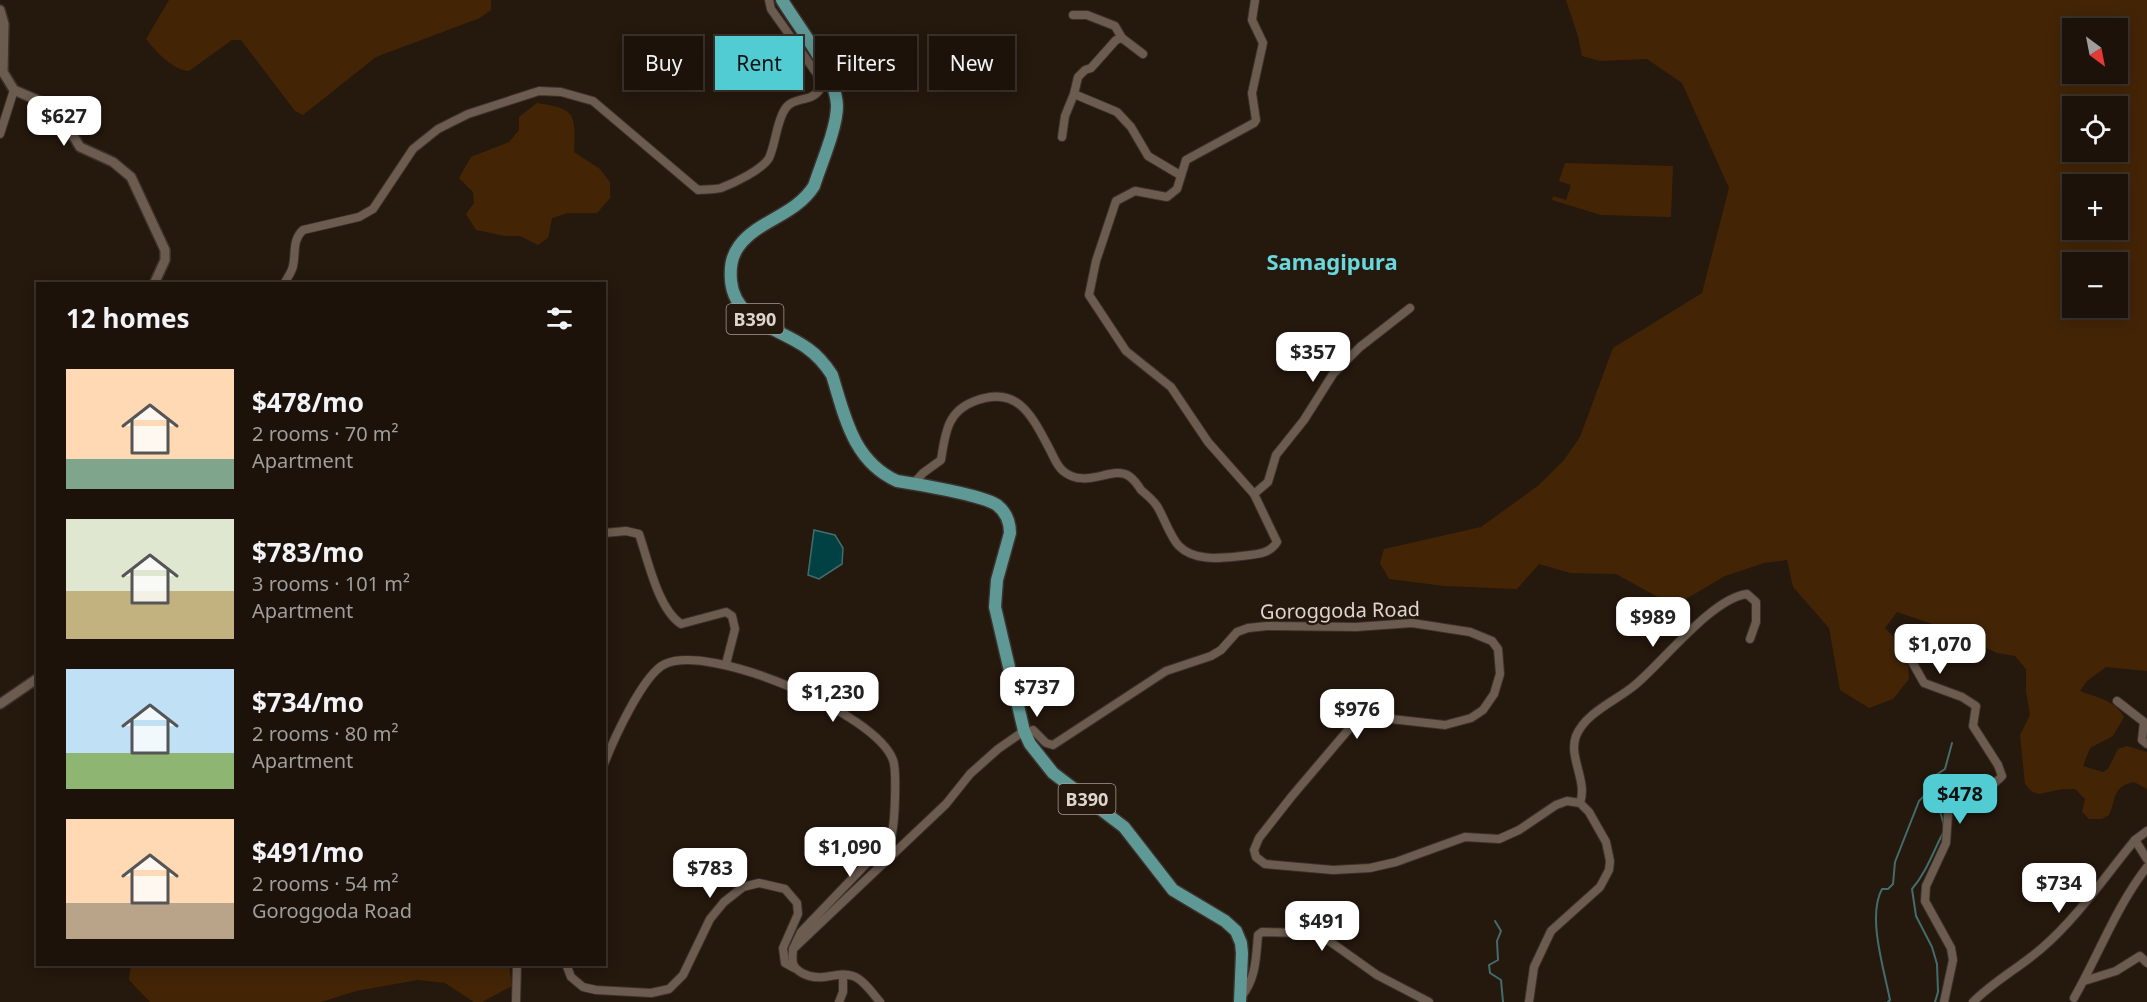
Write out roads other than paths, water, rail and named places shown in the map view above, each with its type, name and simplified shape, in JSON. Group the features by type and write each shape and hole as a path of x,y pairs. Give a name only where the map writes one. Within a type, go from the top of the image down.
{"main road":[{"name":"B390","path":"782,0 830,76 837,107 835,120 814,186 799,205 750,235 740,245 730,269 731,288 736,298 755,319 806,347 827,367 832,375 857,446 871,465 897,481 987,500 1003,511 1008,519 1010,533 997,580 995,607 1025,733 1030,744 1053,773 1124,827 1173,890 1226,921 1236,930 1242,953 1241,1000"}],"street":[{"path":"285,282 293,269 297,235 303,230 359,217 373,209 413,150 438,129 468,114 539,91 561,92 592,101 698,190 720,188 758,170 768,159 785,108 795,101 807,100 820,90 817,74 771,9 769,0"},
{"path":"914,483 941,460 946,426 951,417 965,404 988,396 1005,396 1019,403 1038,427 1056,462 1064,471 1080,478 1091,479 1117,473 1128,475 1156,505 1179,546 1197,556 1222,558 1273,549 1277,542 1276,537 1267,524 1254,494 1208,442 1171,387 1126,351 1089,295 1096,261 1116,201 1135,191 1167,197 1177,189 1186,160 1256,120 1252,93 1263,43 1252,20 1255,0"},
{"path":"0,10 4,24 3,72 14,90 51,106 59,113 80,147 113,162 131,177 165,250 165,260 155,282"},
{"path":"1073,15 1087,15 1115,26 1122,38 1143,54"},
{"path":"1062,137 1065,116 1078,77 1091,68 1116,40 1122,38"},
{"path":"0,134 14,90"},
{"path":"1074,94 1117,112 1131,127 1148,156 1180,175"},
{"path":"1254,494 1268,482 1276,455 1304,420 1334,374 1360,347 1410,309"},
{"path":"606,533 626,531 639,534 659,592 673,618 681,624 726,612 732,616 735,629 726,664"},
{"path":"1529,1002 1534,967 1551,931 1600,887 1609,870 1610,861 1606,842 1580,803 1583,794 1575,751 1576,737 1587,719 1636,684 1672,646 1725,603 1739,595 1747,594 1756,602 1756,622 1750,639"},
{"name":"Goroggoda Road","path":"1025,733 1033,730 1046,743 1053,745 1166,671 1210,657 1221,650 1238,632 1248,628 1267,626 1356,627 1412,623 1470,632 1492,641 1498,649 1500,674 1494,694 1483,710 1471,718 1445,725 1374,717 1354,723 1259,838 1254,850 1256,857 1265,864 1334,870 1370,868 1396,862 1465,837 1499,839 1519,830 1556,805 1567,801 1580,803"},
{"path":"1911,660 1924,683 1962,697 1976,706 1973,726 1998,765 2002,776 1995,784 1980,788 1963,788 1949,800 1946,843 1926,886 1925,901 1951,948 1953,960 1944,1002"},
{"path":"606,759 646,681 666,663 682,661 726,664 796,688 857,722 876,736 887,748 894,761 895,797 891,838 801,932 793,949 792,963 795,969"},
{"path":"0,704 36,679"},
{"path":"2117,701 2144,722 2142,740 2147,744"},
{"path":"793,949 946,804 970,774 998,749 1025,733"},
{"path":"1973,1002 1989,986 2041,950 2067,925 2135,840 2147,831"},
{"path":"2135,840 2147,859"},
{"path":"2074,998 2106,934 2135,883 2147,867"},
{"path":"567,966 571,977 583,987 596,990 651,993 669,989 683,975 710,919 724,902 743,887 759,883 785,889 797,903 798,914 783,948 785,963 813,979 843,975 856,977 880,1002"},
{"path":"1241,1000 1255,970 1258,935 1262,932 1310,933 1325,938 1377,975 1428,1002"},
{"path":"2084,981 2116,971 2140,956 2147,963"},
{"path":"516,1002 517,966"},
{"path":"839,1002 843,992 843,975"}],"water":[{"path":"814,530 835,535 843,548 842,564 819,579 808,575"}],"waterway":[{"path":"1944,828 1938,809 1924,796 1930,779 1945,769 1952,743"},
{"path":"1888,1002 1890,1000 1876,928 1878,900 1882,889 1888,889 1893,884 1895,862 1919,801 1924,796"},
{"path":"1935,1002 1938,992 1937,964 1932,947 1916,916 1912,889 1943,833"},
{"path":"1495,921 1501,931 1497,941 1498,960 1489,965 1490,973 1501,980 1503,1002"}],"district":[{"name":"Samagipura","path":"1332,261"}]}
